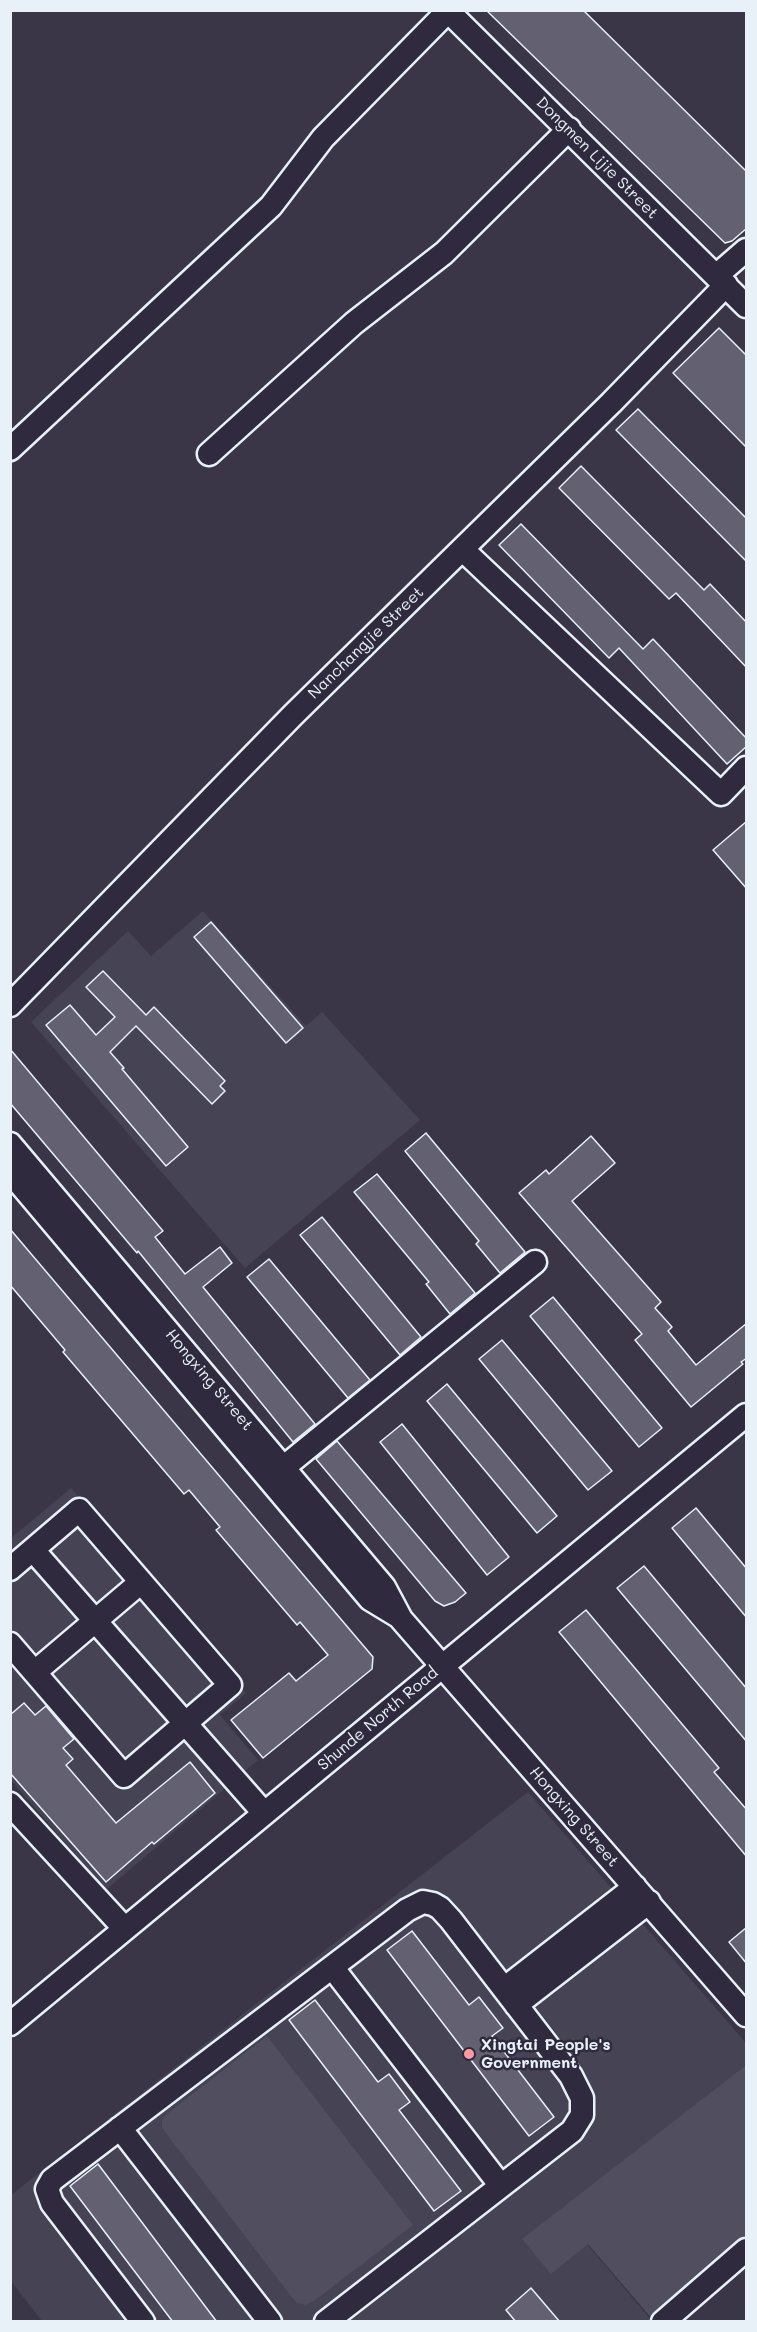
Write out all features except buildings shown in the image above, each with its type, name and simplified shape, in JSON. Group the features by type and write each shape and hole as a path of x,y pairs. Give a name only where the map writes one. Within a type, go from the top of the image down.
{"street":[{"name":"Dongmen Lijie Street","path":"447,11 747,306"},
{"path":"10,449 271,206 323,138 447,11"},
{"path":"209,454 354,323 433,262 569,129"},
{"name":"Nanchangjie Street","path":"10,1005 293,715 611,404 747,250"},
{"path":"462,549 721,794 747,768"},
{"name":"Hongxing Street","path":"10,1144 384,1587 401,1619 642,1895 742,2001"},
{"name":"Hongxing Street","path":"10,1172 370,1599 401,1619"},
{"path":"283,1468 535,1262"},
{"name":"Shunde North Road","path":"10,2024 747,1415"},
{"path":"10,1569 79,1510 230,1685 124,1776 10,1644"},
{"path":"33,1550 264,1814"},
{"path":"35,1672 141,1582"},
{"path":"10,1804 125,1929"},
{"path":"510,1997 642,1895"},
{"path":"143,2322 52,2203 47,2189 52,2180 407,1910 423,1902 433,1904 440,1908 571,2076 582,2098 582,2115 572,2131 326,2322"},
{"path":"332,1967 501,2186"},
{"path":"120,2128 270,2322"},
{"path":"663,2322 747,2250"}],"shaded area":[{"path":"203,911 306,1026 322,1012 420,1120 245,1268 31,1022 128,931 151,956"},
{"path":"71,1488 246,1693 220,1715 258,1760 106,1890 11,1780 10,1539"},
{"name":"Xingtai People's Government","path":"528,1792 746,2043 746,2065 523,2239 587,2244 652,2321 42,2321 11,2281 11,2195"},
{"path":"267,2036 413,2225 314,2301 305,2305 296,2302 291,2296 162,2128 162,2120 167,2114"},
{"path":"746,2065 746,2242 654,2321 588,2244 551,2274 522,2239"}],"place":[{"name":"Xingtai People's Government","path":"469,2054"}]}
